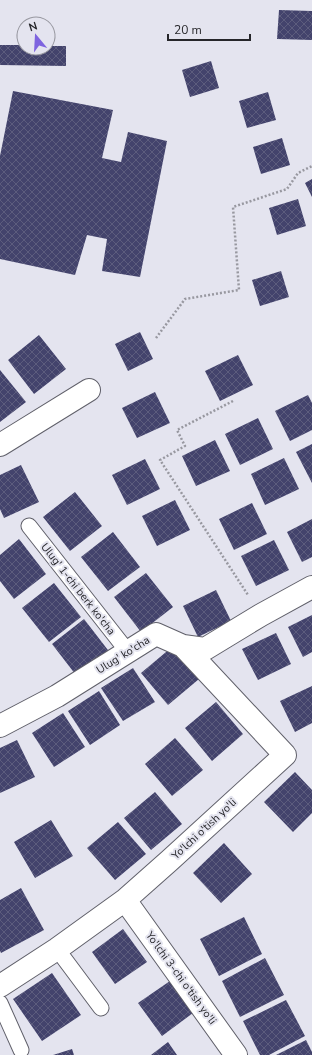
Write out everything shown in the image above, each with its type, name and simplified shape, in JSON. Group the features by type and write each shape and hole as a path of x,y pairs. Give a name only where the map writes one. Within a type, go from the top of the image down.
{"street":[{"path":"0,445 89,390"},
{"name":"Ulug' ko'cha","path":"0,726 57,696 156,634 183,646 205,649 261,615 312,587"},
{"name":"Yo'lchi o'tish yo'li","path":"0,986 57,949 125,900 285,756 183,646"},
{"name":"Yo'lchi 3-chi o'tish yo'li","path":"125,900 236,1055"}],"lane":[{"name":"Ulug' 1-chi berk ko'cha","path":"29,526 128,652"},
{"path":"57,949 101,1008"},
{"path":"0,1003 21,1050"}],"path":[{"path":"156,338 185,299 239,290 233,207 287,189 298,173 312,166"},
{"path":"232,401 177,430 185,446 160,460 261,615"}],"building":[{"path":"279,10 312,11 312,40 277,39"},
{"path":"0,45 16,45 16,56 56,56 56,46 66,46 66,66 0,65"},
{"path":"211,61 219,88 190,97 182,70"},
{"path":"13,91 113,110 102,158 121,162 128,132 167,141 140,277 102,271 107,239 87,235 75,275 0,259 0,156"},
{"path":"268,92 276,120 247,128 239,101"},
{"path":"282,138 290,165 261,174 253,147"},
{"path":"312,179 312,197 305,183"},
{"path":"298,199 306,226 277,235 269,208"},
{"path":"281,271 289,297 260,306 252,280"},
{"path":"140,332 153,359 128,371 115,344"},
{"path":"39,335 66,369 34,394 8,360"},
{"path":"238,355 253,385 220,401 205,371"},
{"path":"0,370 26,402 0,422"},
{"path":"155,392 170,423 137,438 122,408"},
{"path":"308,395 312,403 312,430 290,441 275,411"},
{"path":"258,418 273,449 240,465 225,434"},
{"path":"215,440 230,471 196,486 182,456"},
{"path":"312,444 312,483 296,452"},
{"path":"284,458 299,489 265,505 251,474"},
{"path":"145,459 160,489 127,505 112,475"},
{"path":"21,465 39,502 4,518 0,509 0,475"},
{"path":"75,492 102,526 70,551 43,517"},
{"path":"175,500 190,530 157,546 142,516"},
{"path":"252,503 267,534 234,550 219,519"},
{"path":"312,519 312,557 302,562 287,532"},
{"path":"113,532 140,567 108,591 81,557"},
{"path":"19,539 46,574 14,599 0,581 0,555"},
{"path":"274,540 289,570 256,586 241,556"},
{"path":"146,573 173,607 141,632 114,597"},
{"path":"54,583 81,617 49,642 22,608"},
{"path":"216,590 231,621 198,637 183,606"},
{"path":"312,615 312,652 303,657 288,627"},
{"path":"84,619 111,654 79,679 52,644"},
{"path":"276,633 291,664 258,680 242,649"},
{"path":"172,647 199,679 168,705 141,673"},
{"path":"133,668 155,702 123,721 101,688"},
{"path":"312,686 312,723 295,732 280,701"},
{"path":"99,691 120,725 90,745 68,711"},
{"path":"216,702 243,734 212,761 185,728"},
{"path":"63,713 85,747 54,767 32,733"},
{"path":"175,738 203,770 172,796 145,764"},
{"path":"17,740 35,777 0,793 0,748"},
{"path":"295,772 312,790 312,813 293,832 264,802"},
{"path":"155,792 182,824 151,850 124,818"},
{"path":"51,820 73,856 35,878 14,842"},
{"path":"118,822 146,854 115,880 87,848"},
{"path":"224,843 252,874 221,903 193,873"},
{"path":"21,888 44,930 1,953 0,900"},
{"path":"244,917 262,954 219,976 200,939"},
{"path":"123,929 147,962 115,984 92,952"},
{"path":"265,958 284,995 240,1017 222,981"},
{"path":"52,973 81,1015 42,1041 13,999"},
{"path":"170,981 193,1013 162,1036 138,1003"},
{"path":"286,1000 305,1036 269,1055 260,1055 243,1021"},
{"path":"306,1040 312,1055 276,1055"},
{"path":"168,1042 177,1055 151,1055"},
{"path":"72,1049 74,1055 53,1055"}]}
